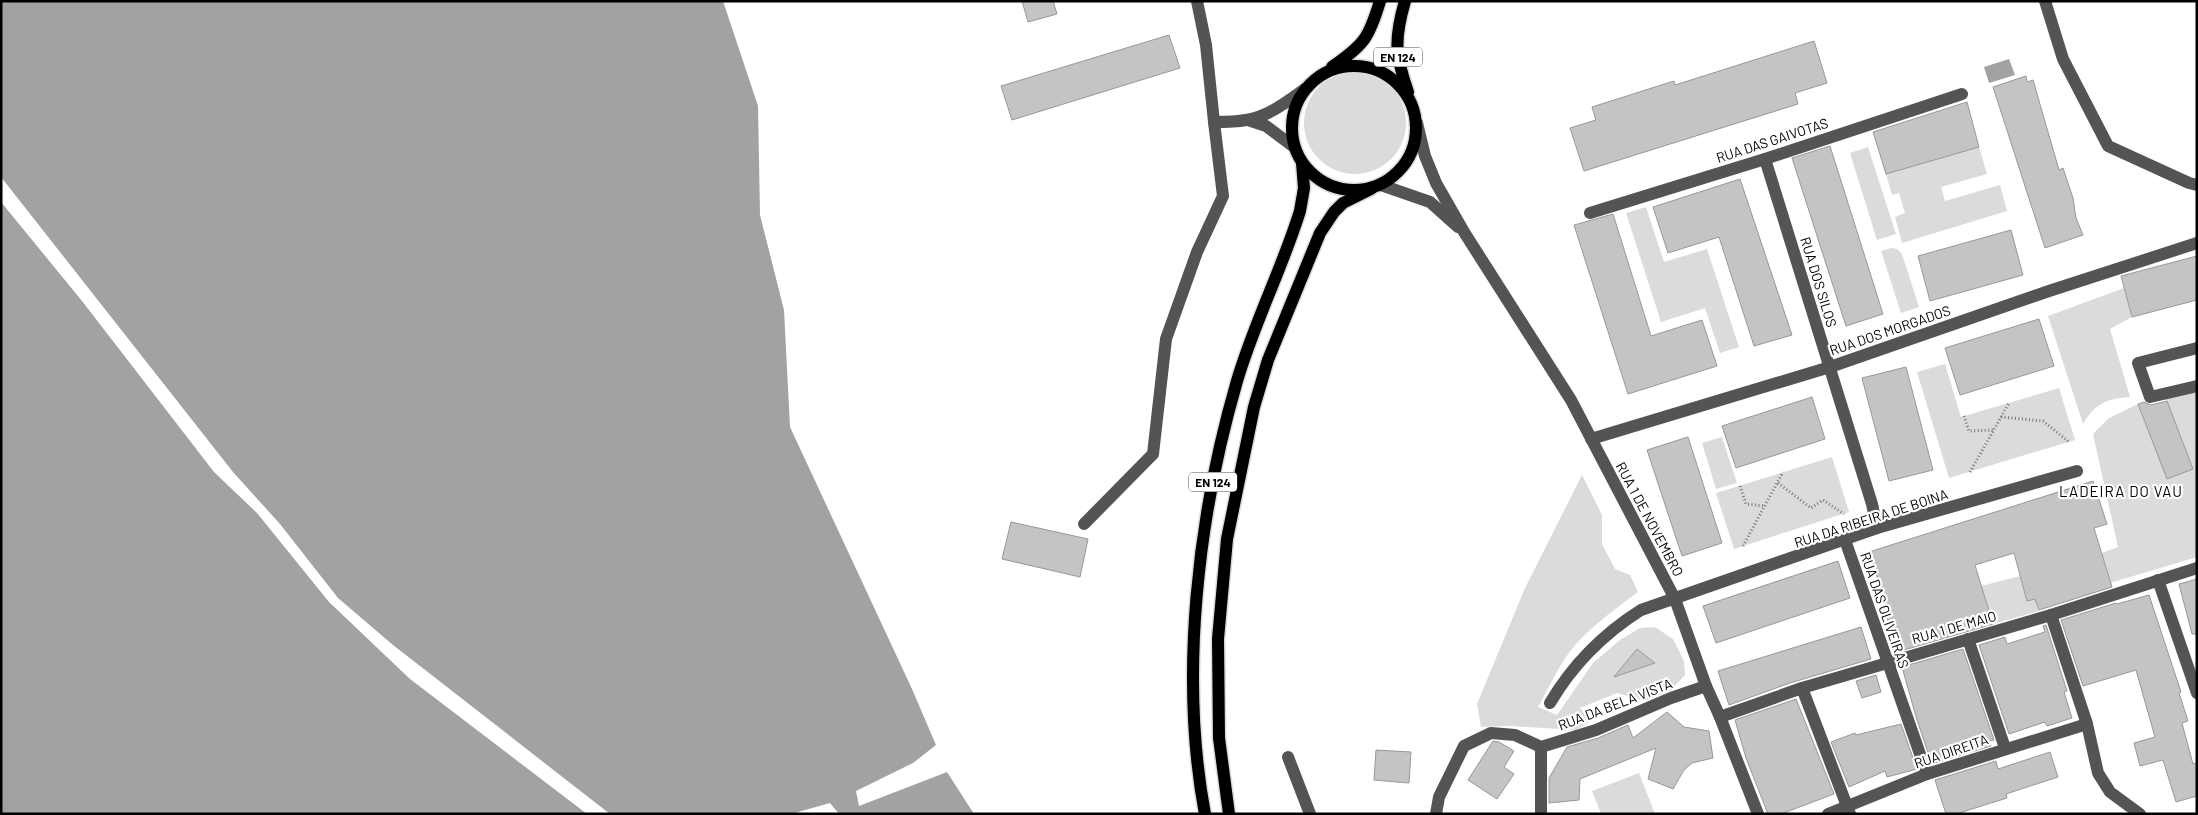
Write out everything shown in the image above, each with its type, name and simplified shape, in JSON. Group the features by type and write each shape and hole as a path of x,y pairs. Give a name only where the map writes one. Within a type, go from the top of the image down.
{"main road":[{"name":"EN 124","path":"1376,187 1351,191 1332,187 1315,177 1302,164 1294,147 1291,127 1295,107 1305,89 1322,74 1357,50 1367,37 1380,1"},
{"name":"EN 124","path":"1228,814 1219,738 1218,639 1227,539 1254,407 1268,360 1320,233 1334,212 1343,203 1396,175 1409,160 1416,142 1416,117 1398,64 1397,43 1405,1"},
{"name":"EN 124","path":"1322,74 1339,67 1359,66 1377,70 1394,79 1407,94 1416,117"},
{"name":"EN 124","path":"1205,814 1200,790 1193,698 1196,618 1204,534 1219,448 1237,380 1300,211 1304,188 1302,164"}],"street":[{"path":"1084,524 1154,454 1166,339 1197,252 1223,196 1206,44 1197,1"},
{"path":"2045,1 2063,59 2108,146 2197,185"},
{"path":"1214,122 1248,120 1282,106 1305,89"},
{"name":"RUA DAS GAIVOTAS","path":"1590,213 1766,159 1962,94"},
{"path":"1416,117 1425,156 1436,183 1464,232"},
{"path":"1248,120 1266,126 1294,147"},
{"name":"RUA DOS SILOS","path":"1766,159 1878,528"},
{"path":"1376,187 1430,202 1464,232"},
{"name":"RUA 1 DE NOVEMBRO","path":"1464,232 1571,400 1676,599 1706,686 1758,814"},
{"name":"RUA DOS MORGADOS","path":"1591,439 1830,367 2049,291 2197,243"},
{"path":"2197,348 2138,363 2150,397 2197,386"},
{"name":"RUA DA RIBEIRA DE BOINA","path":"1550,703 1563,681 1584,655 1615,626 1640,610 1878,528 2077,472"},
{"name":"RUA DAS OLIVEIRAS","path":"1845,540 1927,774"},
{"name":"RUA 1 DE MAIO","path":"1720,717 1802,688 2051,615 2197,568"},
{"path":"2158,580 2197,693"},
{"path":"2051,615 2087,724 2098,772 2110,792 2140,814"},
{"path":"1968,639 2006,748"},
{"name":"RUA DA BELA VISTA","path":"1540,747 1596,730 1671,698 1706,686"},
{"path":"1802,688 1849,810"},
{"name":"RUA DIREITA","path":"1828,814 1849,810 1927,774 2087,724"},
{"path":"1436,814 1439,797 1464,746 1491,733 1516,735 1540,747 1541,814"},
{"path":"1288,757 1310,814"}],"path":[{"path":"1970,472 2009,403"},
{"path":"1964,416 1969,431 1994,430"},
{"path":"2001,417 2043,421 2069,442"},
{"path":"1744,546 1783,472"},
{"path":"1778,483 1811,508 1823,500 1844,514"},
{"path":"1740,486 1746,504 1765,506"}],"shaded area":[{"path":"1,1 723,1 758,106 760,215 784,310 790,427 912,689 936,745 913,763 856,791 859,806 947,772 974,814 839,814 830,803 791,814 610,814 393,645 338,598 280,524 233,472 1,177"},
{"path":"2009,59 2015,75 1989,83 1984,67"},
{"path":"1355,72 1375,76 1391,87 1402,103 1406,123 1402,143 1391,159 1375,170 1355,174 1335,170 1319,159 1308,143 1304,123 1308,103 1319,87 1335,76"},
{"path":"1868,147 1896,234 1877,240 1850,153"},
{"path":"1979,147 1987,174 1941,187 1945,201 2000,185 2007,211 1902,243 1895,217 1905,213 1899,193 1892,195 1886,174"},
{"path":"1,202 82,301 214,472 257,513 329,602 410,679 587,814 1,814"},
{"path":"1646,207 1664,262 1707,249 1739,347 1720,353 1705,308 1661,322 1626,213"},
{"path":"1891,248 1897,249 1902,254 1919,307 1901,313 1881,251"},
{"path":"2124,288 2132,317 2110,329 2130,397 2102,403 2092,411 2083,424 2048,316"},
{"path":"1945,364 1961,417 2059,388 2075,440 1949,478 1917,372"},
{"path":"2197,382 2197,557 2110,583 2102,553 2118,547 2093,434 2109,418 2138,404 2167,479 2193,469 2164,394"},
{"path":"1722,437 1737,483 1716,489 1702,443"},
{"path":"1832,457 1849,512 1734,549 1716,493"},
{"path":"1582,475 1602,515 1602,544 1615,569 1630,575 1638,592 1598,623 1576,644 1560,666 1538,707 1557,715 1593,663 1620,640 1640,628 1655,627 1673,639 1684,661 1685,675 1670,691 1645,701 1617,693 1580,708 1591,721 1576,730 1511,726 1481,727 1477,704 1525,588"},
{"path":"2020,576 2027,601 2035,599 2039,611 1993,624 1981,586"},
{"path":"1639,773 1655,814 1601,814 1592,791"}],"building":[{"path":"1022,1 1053,1 1057,14 1028,22"},
{"path":"1169,35 1180,68 1012,120 1001,86"},
{"path":"1814,41 1827,83 1795,93 1798,104 1584,171 1570,128 1596,120 1592,107 1674,81 1675,85"},
{"path":"2026,76 2027,82 2033,80 2059,170 2063,168 2073,198 2076,218 2083,235 2045,248 1993,87"},
{"path":"1967,102 1979,147 1886,174 1873,132"},
{"path":"1830,146 1883,314 1846,326 1792,158"},
{"path":"1740,179 1792,335 1754,346 1719,237 1668,253 1653,207"},
{"path":"1613,214 1651,336 1702,320 1717,366 1628,394 1574,225"},
{"path":"2011,230 2023,275 1930,301 1918,256"},
{"path":"2197,256 2197,300 2132,317 2121,276"},
{"path":"2039,319 2054,366 1960,395 1945,348"},
{"path":"1906,367 1933,470 1889,481 1862,378"},
{"path":"1812,397 1825,439 1736,468 1722,426"},
{"path":"2167,401 2193,469 2167,479 2138,404 2144,402 2151,405"},
{"path":"1688,437 1722,543 1682,556 1647,450"},
{"path":"2093,481 2107,524 2094,528 2112,587 2039,610 2035,599 2027,601 2014,553 1975,565 1993,624 1897,652 1886,614 1889,614 1869,552"},
{"path":"1011,522 1088,539 1080,577 1002,559"},
{"path":"1838,561 1850,598 1716,643 1703,606"},
{"path":"2197,579 2197,634 2192,634 2179,584"},
{"path":"2149,595 2181,692 2179,693 2188,721 2182,723 2193,764 2197,763 2197,796 2176,802 2163,760 2140,766 2134,743 2155,737 2136,670 2083,686 2061,620"},
{"path":"2046,625 2067,691 2064,692 2072,718 2047,726 2045,722 2009,734 1979,645 2005,637 2007,644 2045,632 2043,626"},
{"path":"1861,627 1871,659 1790,683 1729,705 1718,671"},
{"path":"1637,649 1655,663 1614,677"},
{"path":"1963,649 1994,740 1989,741 1991,746 1932,764 1902,667"},
{"path":"1876,675 1881,692 1862,698 1856,681"},
{"path":"1796,699 1834,794 1781,814 1768,814 1746,758 1735,720"},
{"path":"1667,712 1684,727 1709,731 1713,758 1692,763 1684,770 1673,789 1648,779 1656,748 1580,779 1579,800 1549,803 1549,778 1567,747 1598,738 1628,725 1633,738"},
{"path":"1901,724 1917,769 1887,777 1885,771 1849,787 1831,742 1855,733 1856,735"},
{"path":"1493,741 1499,742 1514,751 1504,767 1514,774 1497,799 1468,780"},
{"path":"1376,750 1411,752 1409,783 1374,780"},
{"path":"2050,752 2058,777 2006,794 2007,798 1956,814 1946,814 1935,780 1996,761 1998,769"}],"district":[{"name":"LADEIRA DO VAU","path":"2121,491"}]}
